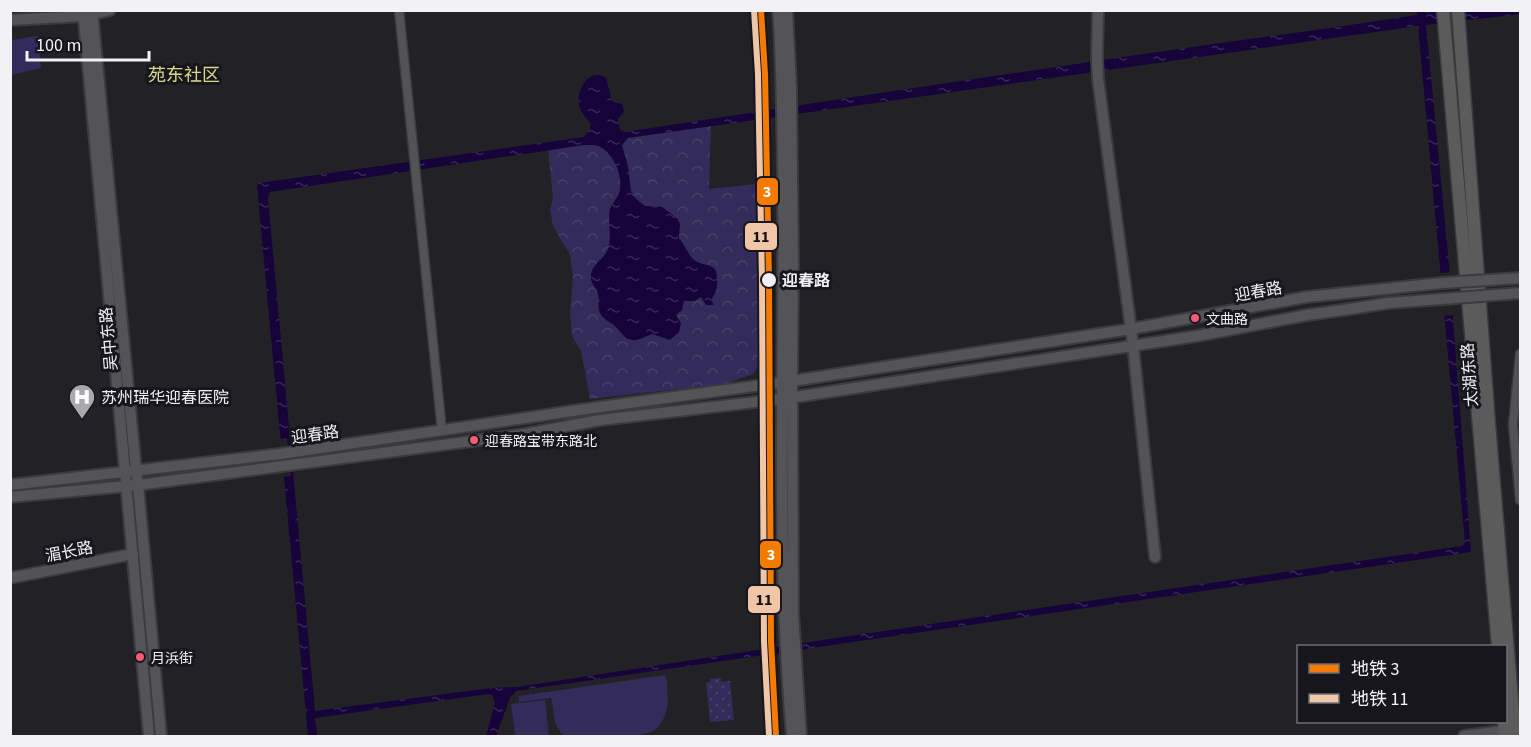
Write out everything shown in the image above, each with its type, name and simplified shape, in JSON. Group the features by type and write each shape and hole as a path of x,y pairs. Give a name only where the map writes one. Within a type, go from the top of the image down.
{"main road":[{"path":"778,10 786,87"},
{"path":"787,10 787,142 793,262 787,382 792,565 790,650 792,736"},
{"name":"太湖东路","path":"1443,10 1498,645"},
{"name":"吴中东路","path":"88,13 131,471 138,485 161,736"},
{"name":"太湖东路","path":"1459,16 1505,645"},
{"name":"迎春路","path":"10,497 138,485 442,431 787,382 1131,329 1306,297 1442,283 1521,278"},
{"name":"迎春路","path":"10,485 131,471 285,459 525,434 600,420 787,398 1197,336 1307,315 1388,303 1521,293"},
{"name":"吴中东路","path":"131,471 126,486 149,736"},
{"path":"790,650 801,736"},
{"name":"太湖东路","path":"1507,674 1511,730"}],"street":[{"path":"10,20 110,10"},
{"path":"399,10 442,431"},
{"path":"1098,10 1096,58 1133,345 1155,557"},
{"path":"1521,354 1514,425 1521,500"},
{"name":"湄长路","path":"10,578 133,554"},
{"path":"1464,736 1511,730"}],"green space":[{"path":"38,36 41,68 11,75 11,40"},
{"path":"711,125 709,189 764,183 764,344 761,363 753,374 725,384 590,399 581,351 572,336 570,313 573,277 570,255 553,226 550,209 553,198 548,149"},
{"path":"665,675 668,698 665,716 653,731 635,736 564,736 555,722 551,698 519,702 519,696"},
{"path":"721,678 721,682 730,681 734,720 710,722 706,682 710,682 710,679"},
{"path":"545,700 549,736 515,736 511,704"}],"water":[{"path":"1453,10 1520,11 1520,14 1426,25 1448,254 1471,552 516,691 510,698 496,736 486,736 495,703 492,695 488,694 315,718 317,736 308,736 257,186 259,183 584,137 591,125 580,108 580,92 585,81 595,75 606,78 612,101 622,104 624,112 618,119 620,130 624,132 1417,15 1417,11 1426,13","holes":["1418,26 1465,543 1462,546 517,687 491,688 315,711 268,198 270,192 584,145 598,146 611,156 620,181 619,193 610,209 609,246 594,266 591,274 592,283 599,296 599,311 630,340 637,340 652,334 670,340 679,332 681,323 676,315 682,310 684,301 695,301 701,297 706,305 713,305 712,298 716,290 717,273 712,267 690,256 679,238 680,224 677,218 662,207 645,206 636,199 631,191 628,166 622,145 628,138"]}],"pier":[{"path":"1453,272 1456,315 1443,316 1440,273"},
{"path":"287,438 291,476 282,477 279,439"}],"metro line":[{"name":"11","path":"754,10 758,74 762,280 764,641 769,736"},
{"name":"3","path":"761,10 765,74 769,280 771,641 776,736"}],"place":[{"name":"迎春路","path":"769,280"},
{"name":"文曲路","path":"1195,318"},
{"name":"苏州瑞华迎春医院","path":"82,420"},
{"name":"迎春路宝带东路北","path":"474,440"},
{"name":"月浜街","path":"140,657"}],"district":[{"name":"苑东社区","path":"184,75"}]}
